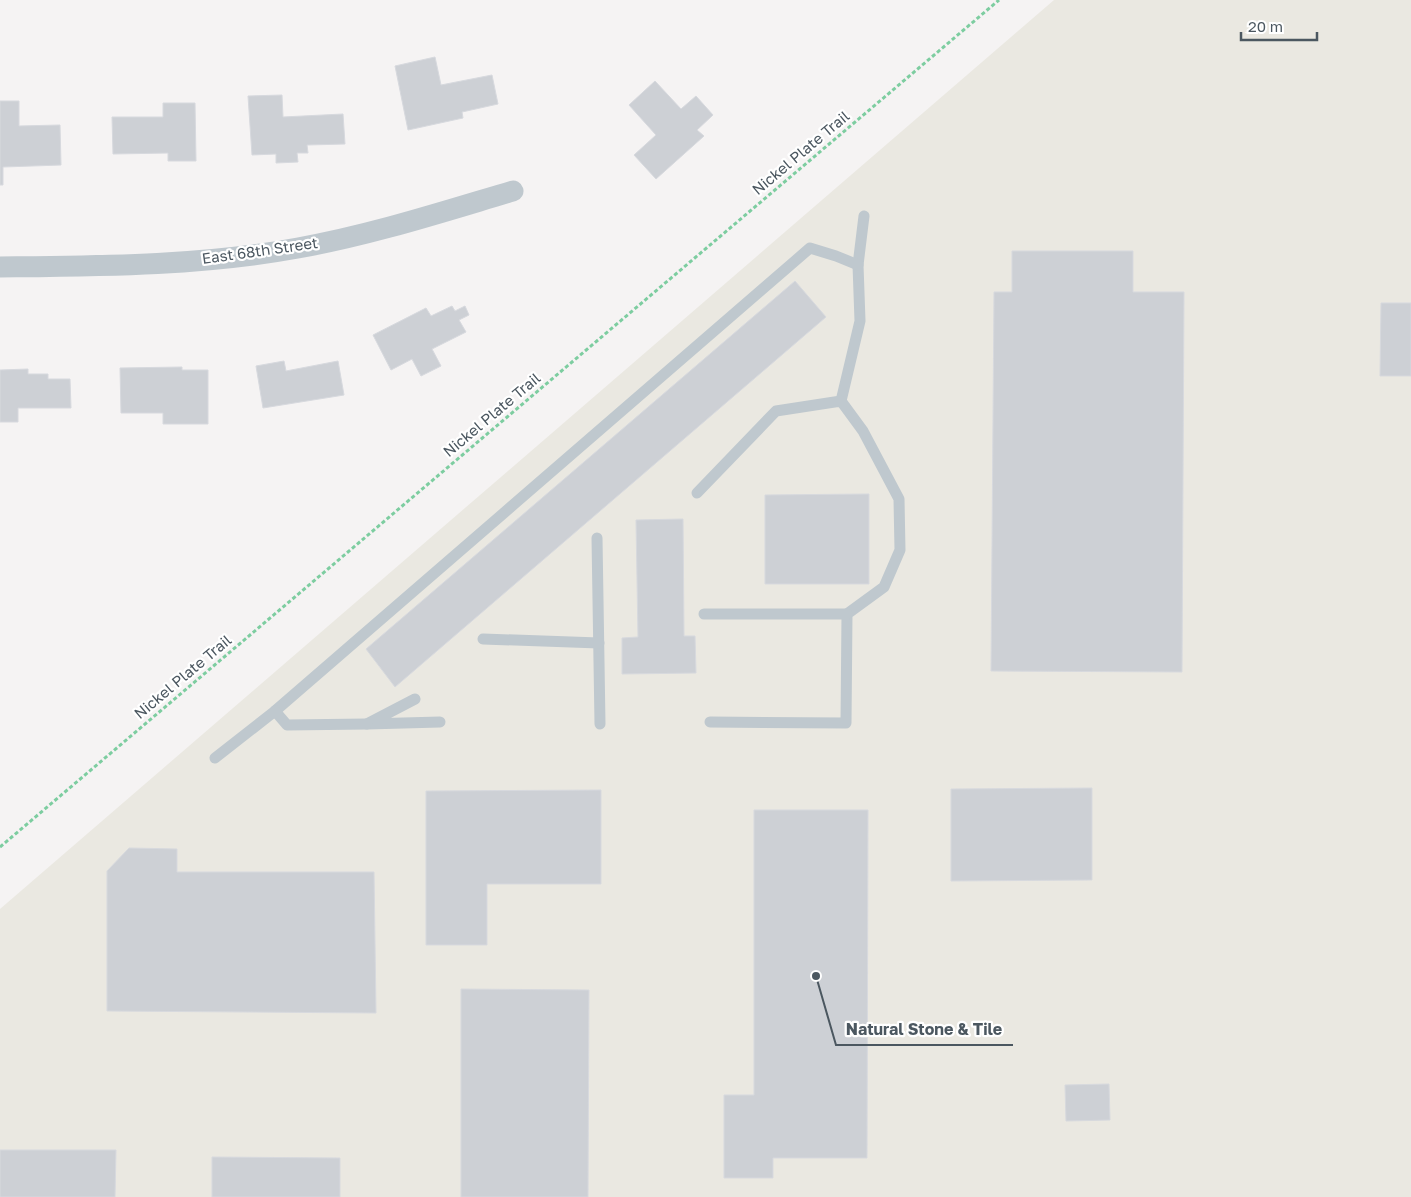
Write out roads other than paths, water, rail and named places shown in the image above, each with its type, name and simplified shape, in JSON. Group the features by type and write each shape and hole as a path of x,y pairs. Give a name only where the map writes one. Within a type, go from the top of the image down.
{"street":[{"name":"East 68th Street","path":"0,267 134,266 252,255 298,248 390,228 513,191"}],"lane":[{"path":"704,614 847,614 884,587 900,550 900,499 863,431 841,401 860,320 858,265 864,216"},
{"path":"215,758 274,711 810,248 858,265"},
{"path":"697,493 776,411 841,401"},
{"path":"596,538 600,724"},
{"path":"710,722 846,723 847,614"},
{"path":"482,639 599,642"},
{"path":"366,724 415,699"},
{"path":"274,711 287,725 440,722"}],"place":[{"name":"Natural Stone & Tile","path":"816,976"}]}
